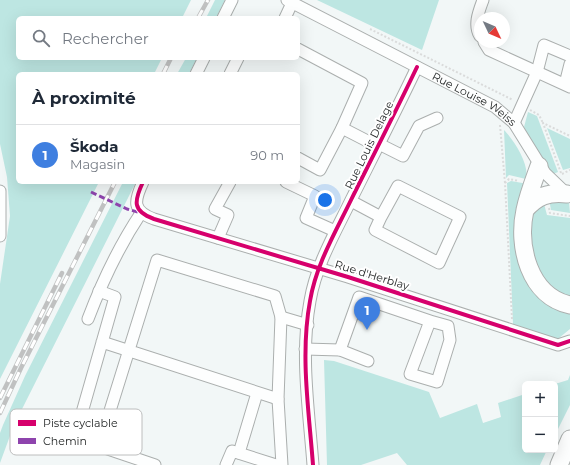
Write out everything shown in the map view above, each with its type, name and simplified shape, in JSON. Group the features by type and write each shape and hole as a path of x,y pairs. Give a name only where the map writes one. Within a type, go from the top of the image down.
{"highway":[{"path":"540,166 525,210 525,245 528,263 532,275 539,286 548,295 570,305"},
{"path":"525,210 539,197 550,194 568,195"},
{"path":"559,465 570,438"}],"street":[{"path":"224,16 232,0"},
{"path":"479,12 483,0"},
{"path":"286,16 290,1"},
{"name":"Rue Louise Weiss","path":"290,1 502,112 514,123 540,166 550,179 568,195"},
{"path":"514,123 537,72 544,45 570,56"},
{"path":"488,48 537,72 568,85 570,64"},
{"path":"300,50 362,83 342,128 320,170 300,159"},
{"path":"197,72 203,60"},
{"path":"231,72 237,60"},
{"name":"Rue Louis Delage","path":"313,465 305,350 310,299 319,268 335,231 417,67"},
{"path":"342,128 403,156 419,126 437,118"},
{"path":"88,318 99,291 126,235 142,213 138,206 137,194 143,184"},
{"path":"218,238 228,215 216,209 229,184"},
{"path":"290,184 315,196 306,218 335,231"},
{"path":"398,186 460,217 438,263 375,230 381,217 398,186"},
{"path":"0,190 0,236"},
{"path":"351,201 381,217"},
{"name":"Rue d'Herblay","path":"142,213 154,219 319,268 558,345 570,341"},
{"path":"111,409 157,260 275,296 281,317 278,399 282,465"},
{"path":"82,409 115,297 99,291"},
{"path":"340,350 359,297 448,326 450,340 438,382 410,374 430,321"},
{"path":"281,317 308,325"},
{"path":"102,342 278,399"},
{"path":"305,350 340,350 368,361"},
{"path":"239,453 256,393"},
{"path":"226,465 232,451 276,465"},
{"path":"126,455 155,465"}],"path":[{"path":"370,29 523,105 539,115 561,174"},
{"path":"505,183 500,122 502,112 512,100"},
{"path":"543,123 570,136"}],"shaded area":[{"path":"0,0 191,0 183,16 16,16 16,60 161,60 155,72 16,72 16,184 98,184 0,379 0,284 10,216 7,177 0,144"},
{"path":"215,0 225,0 217,16 207,16"},
{"path":"317,0 439,0 422,50"},
{"path":"185,60 196,60 190,72 178,72"},
{"path":"528,112 537,116 558,172 553,174 536,151 524,127"},
{"path":"547,128 570,139 570,168 563,170"},
{"path":"504,130 520,153 526,167 526,179 509,175 506,178"},
{"path":"511,181 528,184 515,217 517,222 519,250 570,311 570,329 559,338 555,339 513,324 507,183"},
{"path":"122,184 135,184 22,409 10,409 25,376"},
{"path":"549,199 569,202 570,213 551,210"},
{"path":"543,200 547,215 570,218 570,298 546,284 540,274 534,255 531,222 536,205"},
{"path":"324,360 334,361 429,392 440,418 477,404 483,423 501,417 498,403 522,395 522,453 546,453 540,465 407,465 397,453 361,465 327,465"},
{"path":"570,375 570,405 558,429 558,383 568,380"},
{"path":"10,409 10,436 0,463 0,433"}],"railway":[{"path":"199,16 208,0"},
{"path":"164,72 170,60"},
{"path":"0,413 21,368 114,184"},
{"path":"0,398 62,273"}],"marked path":[{"path":"91,192 127,209 141,213"}],"cycle path":[{"path":"313,465 306,383 307,321 313,288 321,262 417,67"},
{"path":"142,184 137,200 138,209 142,213 154,219 348,277 558,345 570,341"}],"place":[{"name":"Škoda","path":"367,330"}]}
